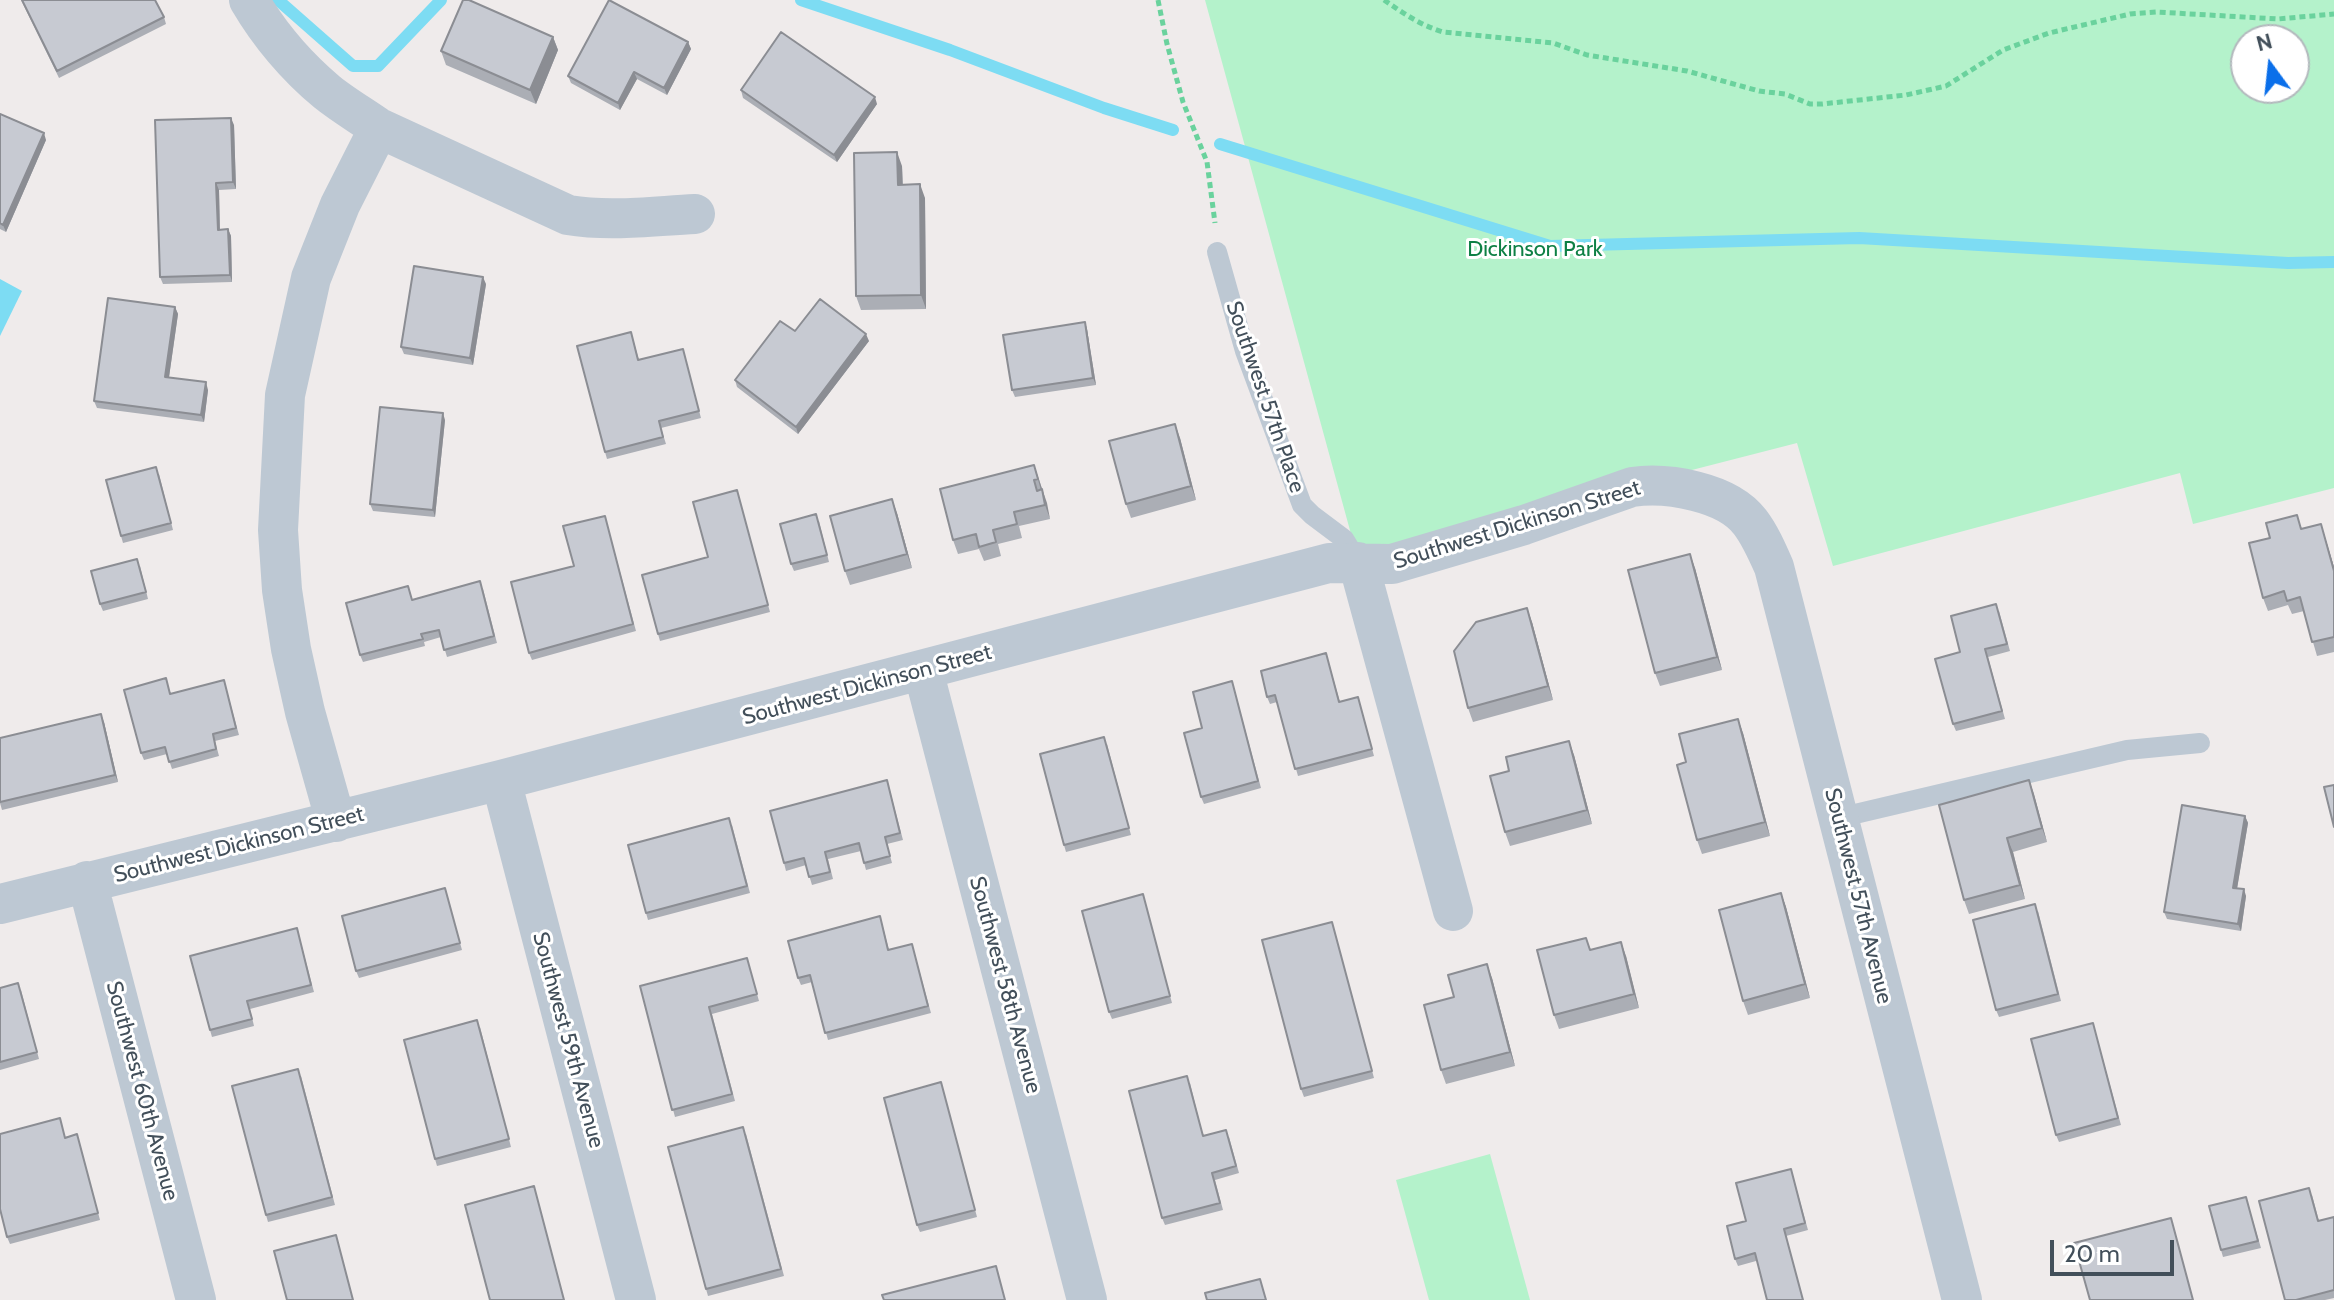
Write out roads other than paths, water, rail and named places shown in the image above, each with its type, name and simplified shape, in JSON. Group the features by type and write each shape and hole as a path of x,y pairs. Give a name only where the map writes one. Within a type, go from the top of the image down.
{"street":[{"path":"249,0 291,58 326,91 379,128 568,215 590,219 695,214"},
{"path":"336,822 305,712 282,590 278,530 285,395 311,278 340,205 379,128"},
{"name":"Southwest Dickinson Street","path":"0,904 501,780 1329,563 1392,564 1524,525 1632,487 1674,487 1730,505"},
{"name":"Southwest 57th Avenue","path":"1730,505 1748,520 1774,567 1962,1300"},
{"name":"Southwest 57th Place","path":"1358,562 1453,911"},
{"name":"Southwest 58th Avenue","path":"923,670 1087,1300"},
{"name":"Southwest 59th Avenue","path":"501,780 636,1300"},
{"name":"Southwest 60th Avenue","path":"87,881 196,1300"}],"lane":[{"name":"Southwest 57th Place","path":"1217,252 1245,351 1302,505 1344,539 1358,562"},
{"path":"1838,818 2127,750 2200,743"}],"water":[{"path":"0,279 22,291 0,336"}],"waterway":[{"path":"278,0 353,66 378,66 441,0"},
{"path":"801,0 1173,130"},
{"path":"1220,144 1550,246 1859,238 2288,263 2334,262"}],"park label":[{"name":"Dickinson Park","path":"1535,250"}]}
